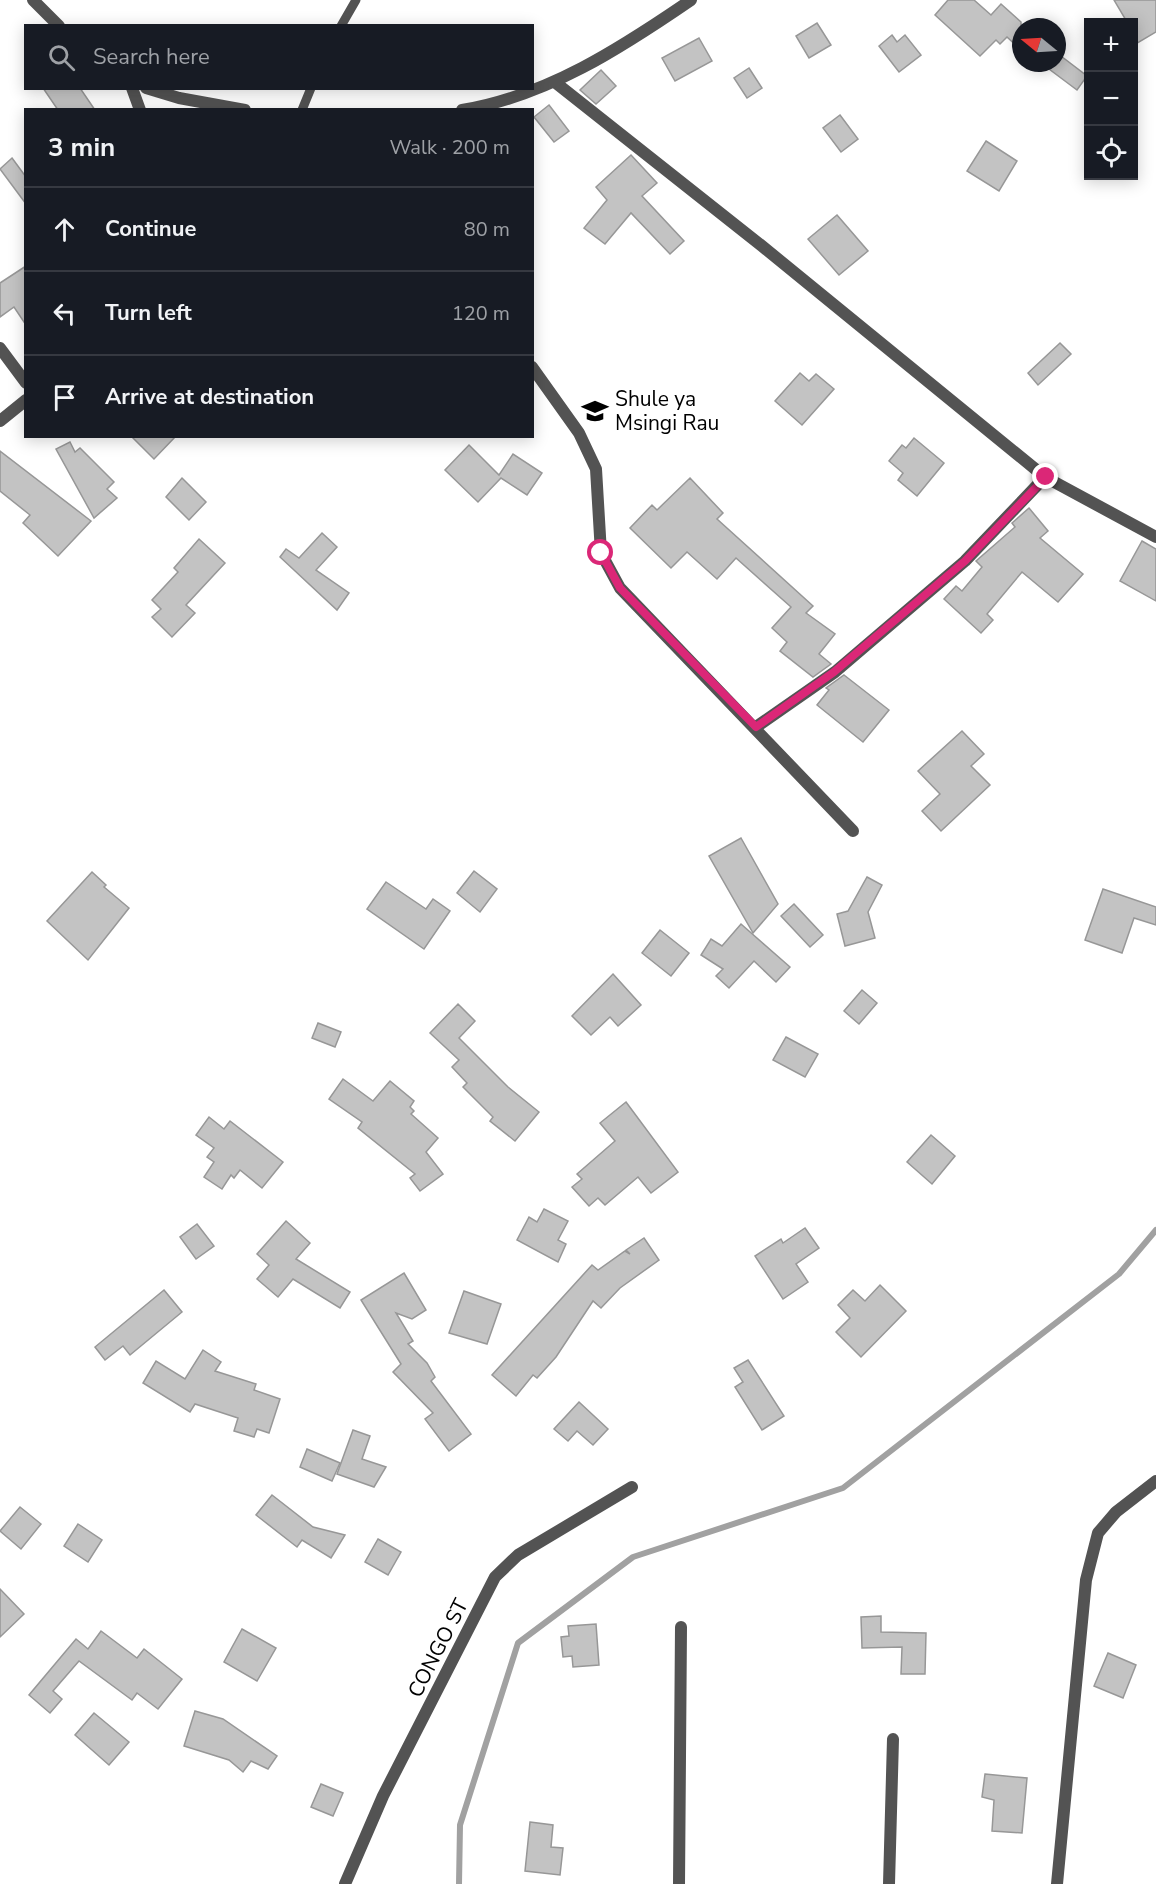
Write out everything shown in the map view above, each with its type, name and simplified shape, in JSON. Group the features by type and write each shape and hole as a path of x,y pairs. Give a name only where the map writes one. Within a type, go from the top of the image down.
{"street":[{"path":"33,0 57,24"},
{"path":"534,89 556,82 652,27 691,0"},
{"path":"556,82 1046,477 1156,537"},
{"path":"133,90 139,108"},
{"path":"153,90 179,98 234,108"},
{"path":"469,108 529,90"},
{"path":"0,348 24,380"},
{"path":"534,370 579,433 596,469 601,553 620,588 756,727 853,831"},
{"path":"0,421 24,402"},
{"path":"756,727 834,672 965,561 1046,477"},
{"path":"1057,1884 1086,1580 1098,1533 1116,1512 1156,1481"},
{"name":"CONGO ST","path":"345,1884 383,1796 495,1577 518,1555 632,1487"},
{"path":"679,1884 681,1627"},
{"path":"889,1884 893,1739"}],"lane":[{"path":"342,24 356,0"},
{"path":"303,108 310,90"}],"building":[{"path":"948,0 974,0 991,15 1001,4 1017,18 1012,18 1012,42 1007,37 1000,44 996,40 980,56 935,15"},
{"path":"1114,0 1156,0 1156,32 1138,43 1138,18 1125,18"},
{"path":"817,23 831,45 809,58 796,36"},
{"path":"892,35 897,42 905,35 921,55 899,72 879,46"},
{"path":"699,38 712,61 675,81 662,58"},
{"path":"1066,60 1084,74 1084,80 1077,90 1053,72 1066,72"},
{"path":"749,68 762,88 747,98 734,78"},
{"path":"601,70 616,86 596,104 580,90"},
{"path":"44,90 81,90 94,108 57,108"},
{"path":"549,105 569,131 554,142 534,117"},
{"path":"840,115 858,139 841,152 823,128"},
{"path":"986,141 1017,161 999,191 967,171"},
{"path":"631,155 657,183 642,196 684,241 670,254 631,213 605,244 584,228 607,200 596,187"},
{"path":"12,158 24,174 24,201 0,169"},
{"path":"837,215 868,251 839,275 808,239"},
{"path":"24,267 24,322 14,307 0,317 0,283"},
{"path":"1060,343 1071,354 1038,385 1028,373"},
{"path":"800,373 809,381 816,374 834,389 802,425 775,401"},
{"path":"133,438 174,438 154,459"},
{"path":"914,438 944,463 917,496 898,480 903,473 889,461 902,445 906,448"},
{"path":"70,442 75,452 80,448 114,482 107,489 117,498 94,518 56,449"},
{"path":"469,445 499,475 513,454 542,473 527,495 501,478 478,502 445,470"},
{"path":"0,451 91,521 58,556 23,523 30,515 0,491"},
{"path":"182,478 206,502 189,520 166,497"},
{"path":"690,478 723,513 717,519 813,606 806,613 835,634 819,654 831,664 813,677 780,651 787,642 772,628 791,607 736,558 717,579 687,552 671,568 630,528 652,505 657,510"},
{"path":"1029,508 1048,531 1040,538 1083,574 1058,602 1022,572 987,614 993,620 981,633 944,599 956,586 962,591 982,567 976,561 1015,527 1012,523"},
{"path":"322,533 337,547 316,570 349,593 337,610 280,557 286,549 299,558"},
{"path":"199,539 225,563 186,605 195,613 172,637 152,617 161,609 152,600 178,572 174,568"},
{"path":"1142,541 1156,549 1156,601 1120,581"},
{"path":"844,675 889,710 863,742 817,705 829,690 826,688"},
{"path":"962,731 984,754 971,766 990,785 941,831 922,811 940,794 918,771"},
{"path":"741,838 778,904 753,933 709,856"},
{"path":"474,871 497,889 480,912 457,893"},
{"path":"92,872 106,885 104,887 129,908 88,960 47,921"},
{"path":"867,877 882,885 868,912 875,938 845,946 837,914 848,911"},
{"path":"386,882 426,909 433,899 450,911 424,949 367,909"},
{"path":"1103,889 1156,907 1156,925 1134,918 1122,953 1085,940"},
{"path":"794,904 823,935 810,947 781,916"},
{"path":"741,924 790,967 776,982 754,961 729,988 716,976 723,969 701,955 711,939 722,946"},
{"path":"660,930 689,953 671,976 642,953"},
{"path":"613,974 641,1005 618,1026 610,1017 591,1035 572,1016"},
{"path":"862,990 877,1003 859,1024 844,1011"},
{"path":"458,1004 475,1021 459,1038 508,1087 539,1112 515,1141 490,1121 493,1117 463,1087 467,1083 452,1067 459,1060 430,1033"},
{"path":"318,1023 341,1032 335,1047 312,1038"},
{"path":"786,1037 818,1054 805,1077 773,1060"},
{"path":"343,1079 373,1101 390,1081 414,1101 410,1107 414,1111 411,1114 438,1138 426,1152 443,1174 420,1191 410,1178 415,1174 358,1128 362,1122 329,1099"},
{"path":"626,1102 678,1172 651,1193 638,1177 605,1205 598,1198 589,1206 572,1187 582,1179 577,1174 615,1141 600,1123"},
{"path":"209,1117 224,1129 230,1121 283,1162 262,1188 240,1170 234,1178 231,1175 222,1189 204,1177 214,1162 207,1157 214,1148 196,1135"},
{"path":"931,1135 955,1156 932,1184 907,1162"},
{"path":"544,1209 568,1221 558,1240 566,1244 558,1262 517,1240 529,1217 537,1222"},
{"path":"286,1221 310,1243 296,1259 350,1292 340,1308 293,1279 278,1297 257,1279 269,1265 257,1254"},
{"path":"197,1224 214,1246 196,1259 180,1237"},
{"path":"805,1228 819,1248 796,1264 808,1282 783,1299 755,1256 781,1239 783,1243"},
{"path":"644,1238 659,1260 620,1288 601,1308 593,1301 556,1357 537,1378 533,1375 516,1396 492,1375 592,1265 598,1270 625,1251 630,1254 626,1250"},
{"path":"404,1273 426,1310 412,1319 396,1313 413,1341 408,1344 427,1363 435,1377 431,1381 471,1434 449,1451 425,1419 433,1413 393,1372 401,1364 361,1300"},
{"path":"880,1285 906,1311 861,1357 836,1332 850,1318 838,1305 853,1290 865,1301"},
{"path":"164,1290 182,1312 130,1355 123,1346 105,1360 95,1347"},
{"path":"464,1291 501,1304 487,1344 449,1333"},
{"path":"203,1350 221,1362 215,1371 256,1384 254,1390 280,1399 269,1433 257,1429 254,1437 234,1431 238,1418 195,1404 190,1412 143,1383 156,1361 185,1379"},
{"path":"748,1360 784,1416 762,1430 735,1387 743,1382 734,1368"},
{"path":"579,1402 608,1429 593,1445 577,1431 568,1441 554,1429"},
{"path":"353,1430 370,1436 362,1459 386,1467 374,1487 337,1474"},
{"path":"307,1449 340,1463 332,1481 300,1467"},
{"path":"272,1495 313,1527 345,1535 331,1558 302,1540 297,1547 256,1515"},
{"path":"20,1507 41,1524 21,1549 0,1531"},
{"path":"78,1524 102,1540 88,1562 64,1546"},
{"path":"378,1539 401,1552 388,1575 365,1562"},
{"path":"0,1589 24,1614 0,1637"},
{"path":"881,1616 881,1632 926,1633 925,1674 901,1674 902,1647 862,1648 861,1617"},
{"path":"596,1624 599,1665 573,1667 572,1656 563,1657 561,1637 569,1636 568,1626"},
{"path":"242,1629 276,1648 257,1681 224,1662"},
{"path":"101,1631 137,1658 144,1649 182,1679 158,1709 137,1693 132,1700 79,1661 53,1691 62,1699 50,1713 29,1695 76,1639 88,1649"},
{"path":"1108,1653 1136,1665 1123,1698 1094,1686"},
{"path":"195,1711 223,1719 277,1756 268,1769 251,1761 243,1772 229,1760 184,1746"},
{"path":"94,1713 129,1742 109,1765 75,1735"},
{"path":"985,1774 1027,1778 1022,1833 992,1831 994,1800 982,1797"},
{"path":"321,1784 343,1793 333,1816 311,1807"},
{"path":"530,1822 553,1825 551,1847 563,1848 560,1875 525,1871"}],"waterway":[{"path":"459,1884 460,1825 518,1643 633,1557 843,1488 1119,1274 1156,1230"}],"place":[{"name":"Shule ya Msingi Rau","path":"595,411"}],"route":[{"path":"601,553 620,588 756,727 834,672 965,561 1046,477"}]}
